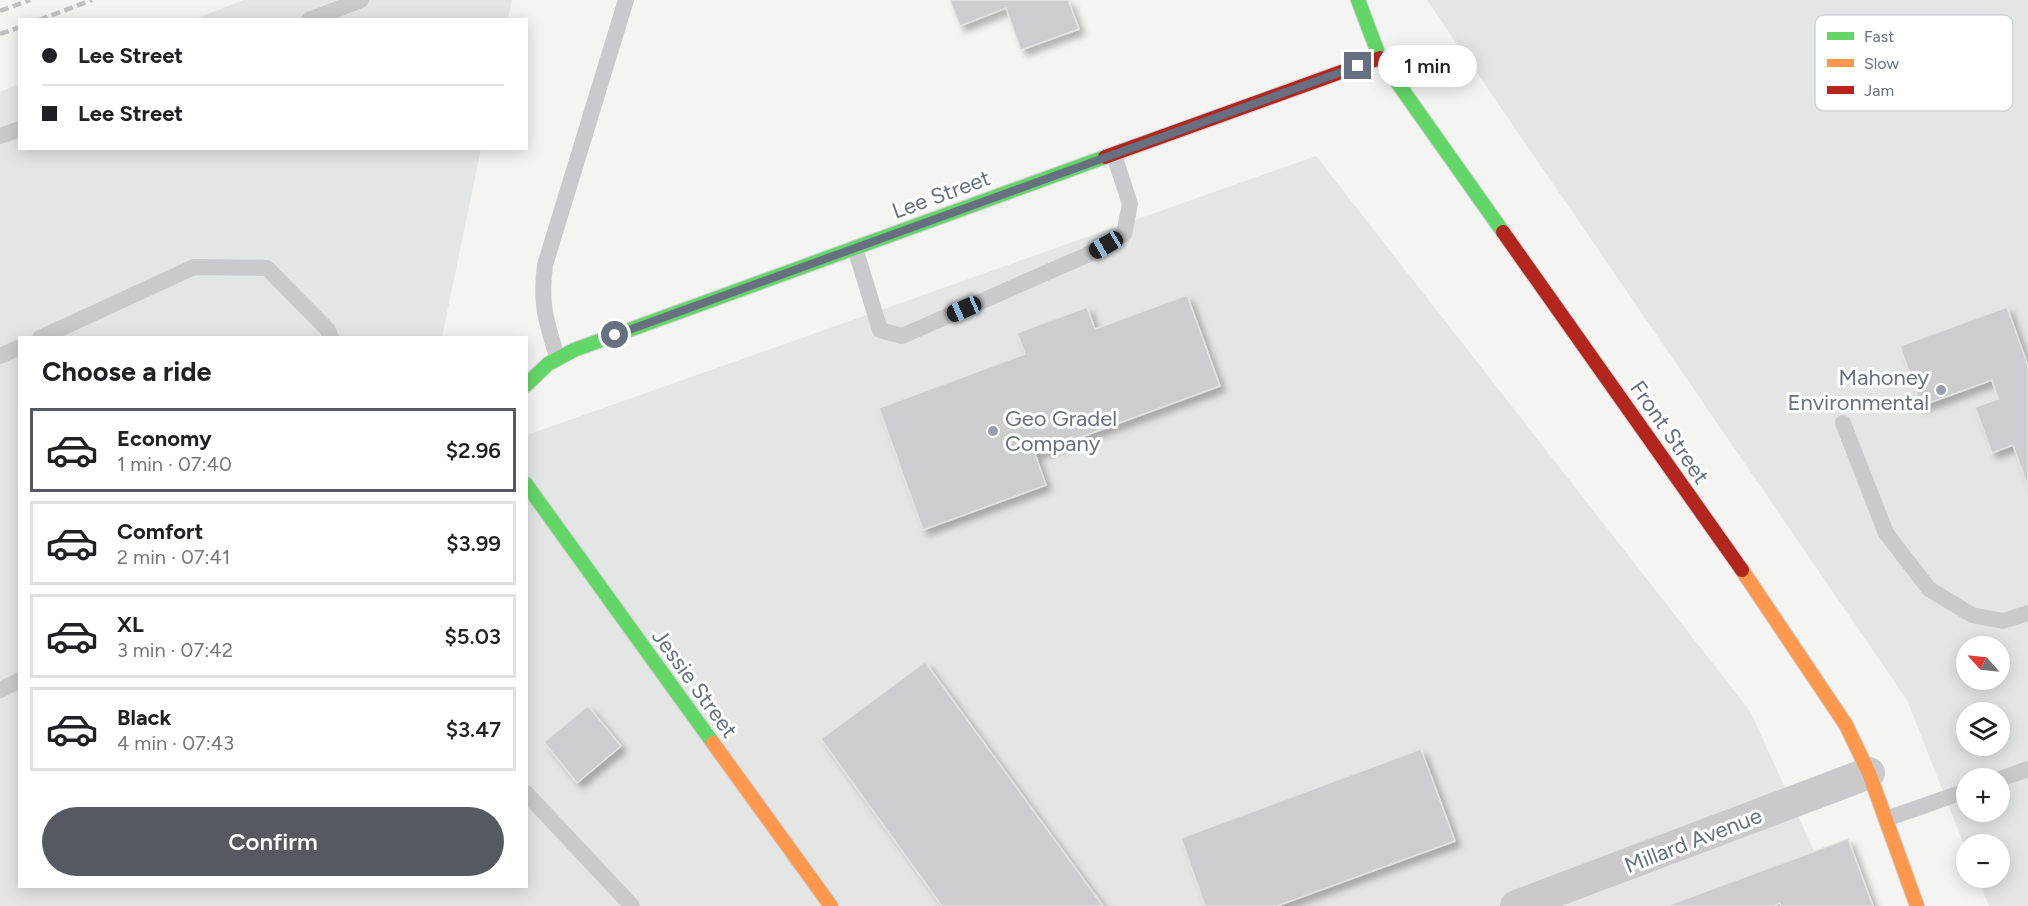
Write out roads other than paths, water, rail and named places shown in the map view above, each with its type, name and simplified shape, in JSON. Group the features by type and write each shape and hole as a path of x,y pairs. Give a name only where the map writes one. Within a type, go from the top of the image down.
{"street":[{"name":"Front Street","path":"1358,0 1380,58 1740,567 1846,725 1869,773 1917,906"},
{"name":"Lee Street","path":"528,383 544,366 557,357 1380,58"},
{"name":"Jessie Street","path":"528,487 831,906"},
{"name":"Millard Avenue","path":"1516,906 1869,773"}],"lane":[{"path":"314,18 361,0"},
{"path":"557,357 544,312 542,288 545,265 626,0"},
{"path":"0,136 18,130"},
{"path":"855,248 880,330 902,336 1087,255 1124,234 1130,204 1114,155"},
{"path":"44,336 194,267 267,268 328,330 330,336"},
{"path":"0,356 18,348"},
{"path":"1843,423 1886,533 1929,589 1972,615 2003,621 2028,613"},
{"path":"0,690 18,681"},
{"path":"2010,775 2028,769"},
{"path":"1886,819 1956,794"},
{"path":"528,795 632,906"}],"railway":[{"path":"0,11 30,0"},
{"path":"44,18 92,0"},
{"path":"0,34 18,28"}],"place":[{"name":"Mahoney Environmental","path":"1941,390"},
{"name":"Geo Gradel Company","path":"993,431"}]}
